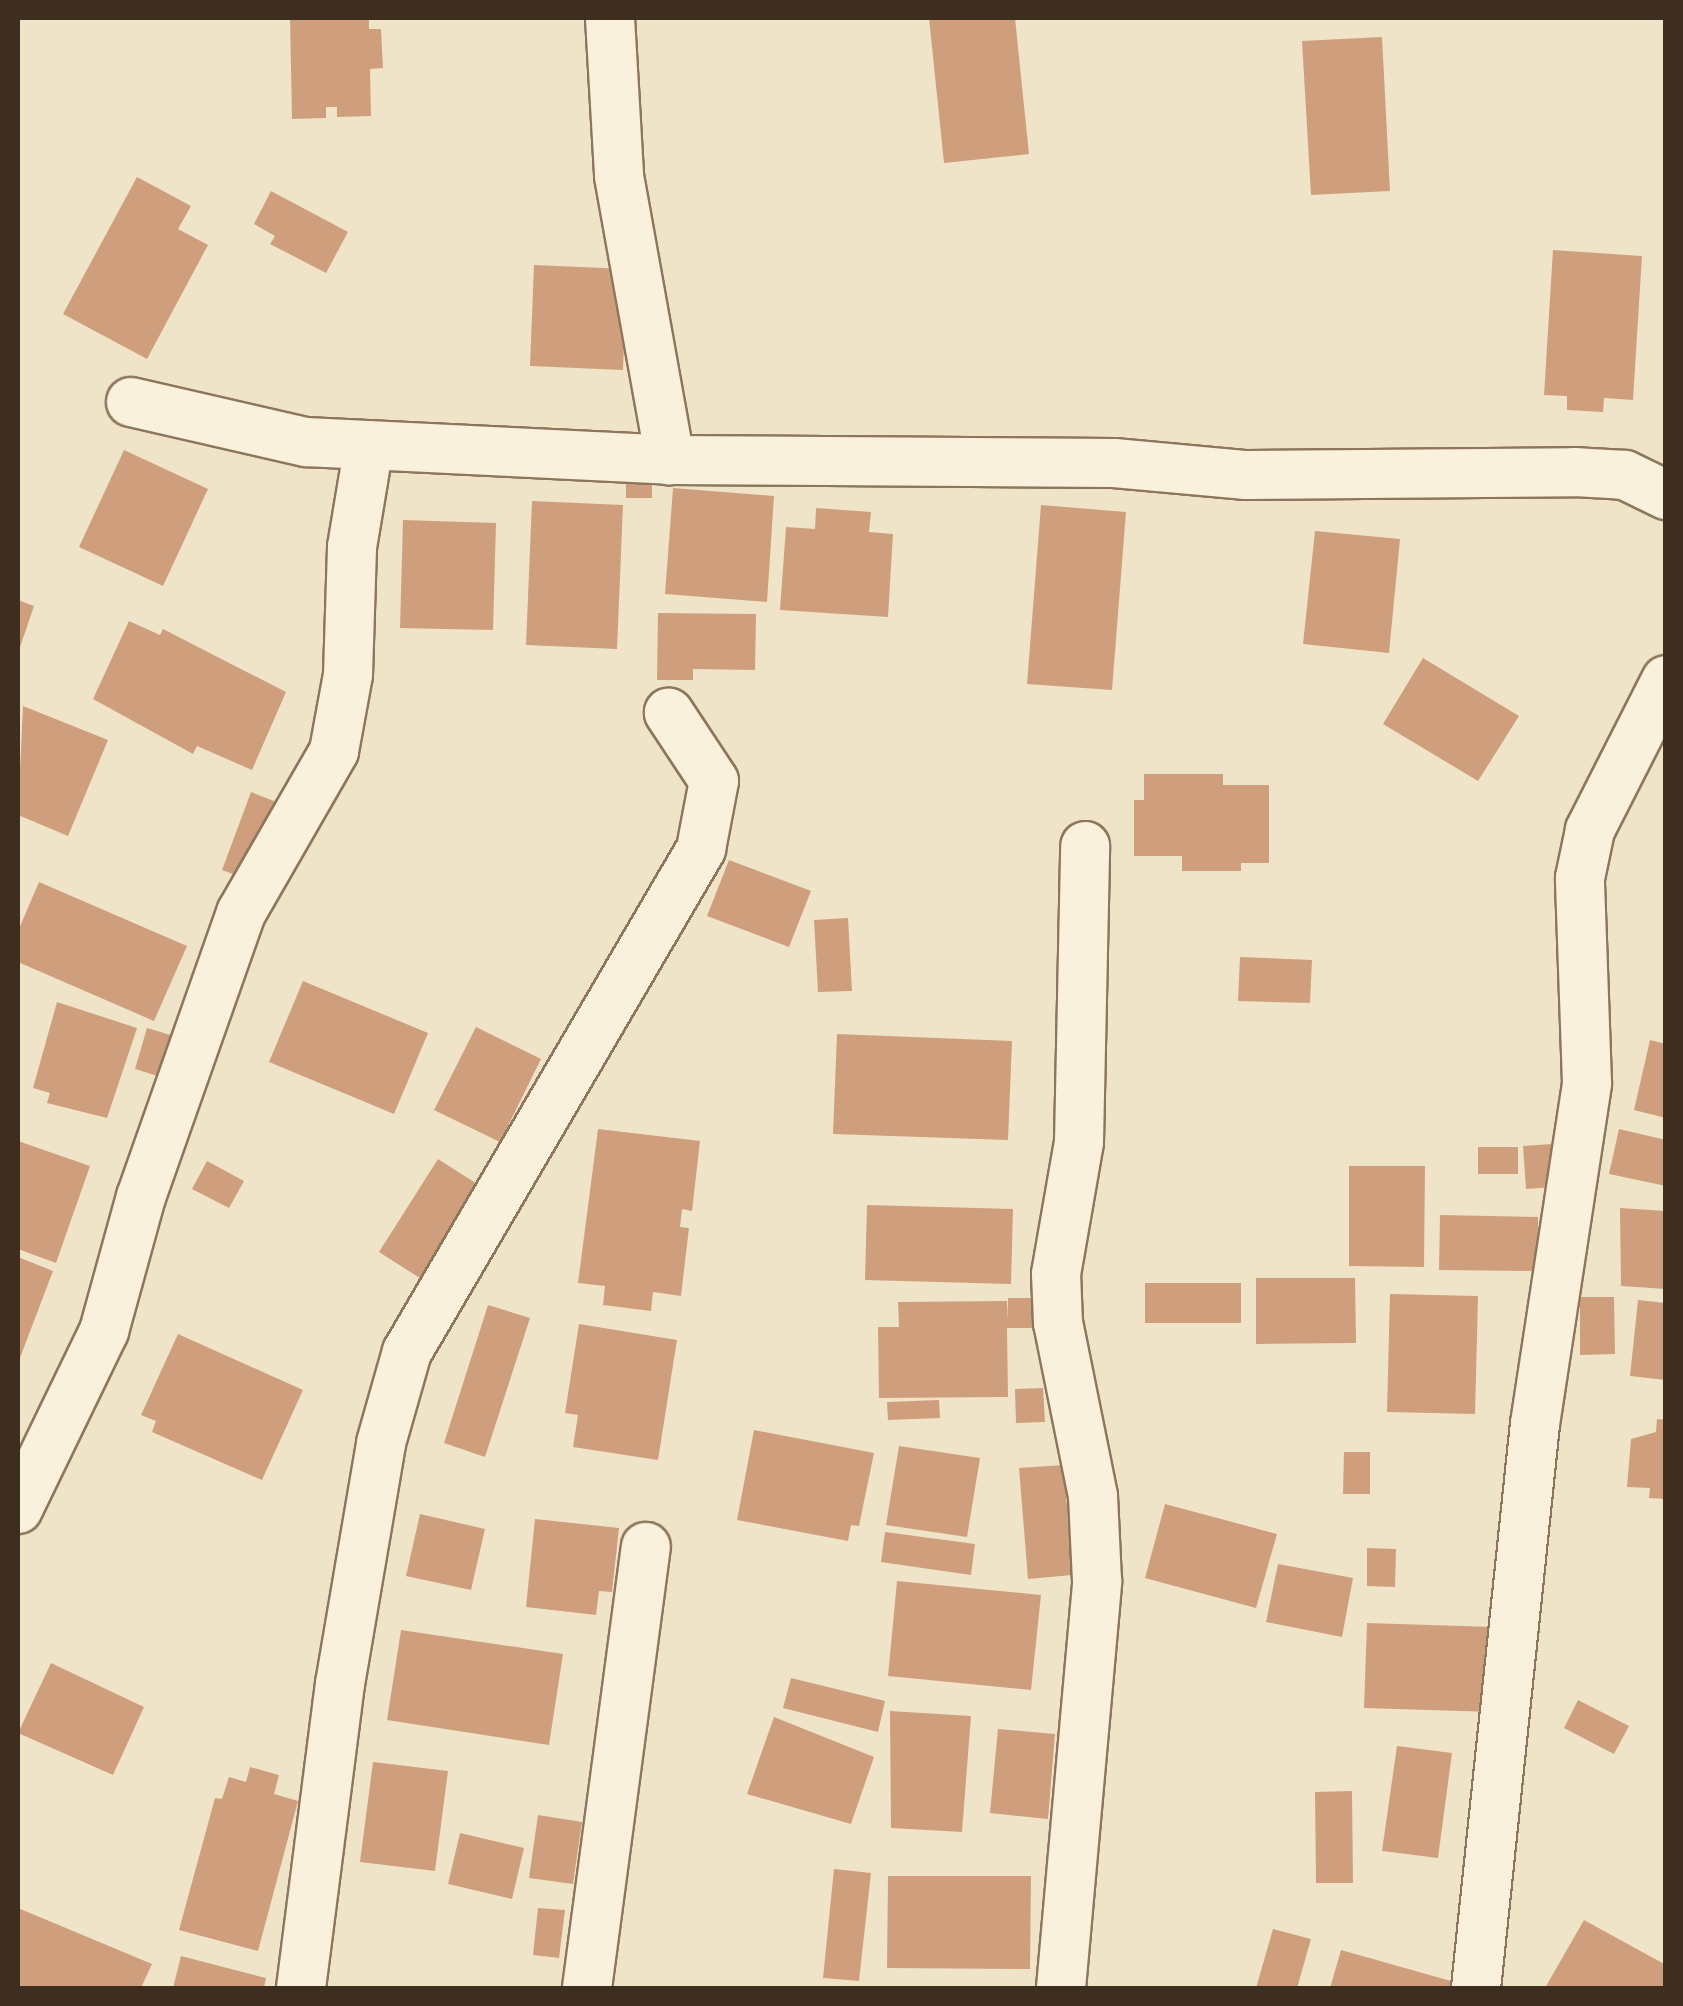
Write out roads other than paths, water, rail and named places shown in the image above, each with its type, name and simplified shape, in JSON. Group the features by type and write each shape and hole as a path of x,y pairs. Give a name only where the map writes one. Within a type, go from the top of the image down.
{"street":[{"path":"610,18 618,176 670,460"},
{"path":"131,402 252,433 369,444 670,460 1114,463 1246,474 1574,472 1625,475 1666,496"},
{"path":"18,1509 104,1331 141,1197 241,913 334,751 348,675 352,547 369,444"},
{"path":"1476,1988 1535,1424 1587,1083 1580,878 1590,830 1666,680"},
{"path":"301,1988 340,1684 381,1442 408,1352 701,849 714,781 669,713"},
{"path":"1061,1988 1097,1582 1092,1496 1058,1323 1056,1274 1079,1142 1085,846"},
{"path":"587,1988 646,1547"}]}
